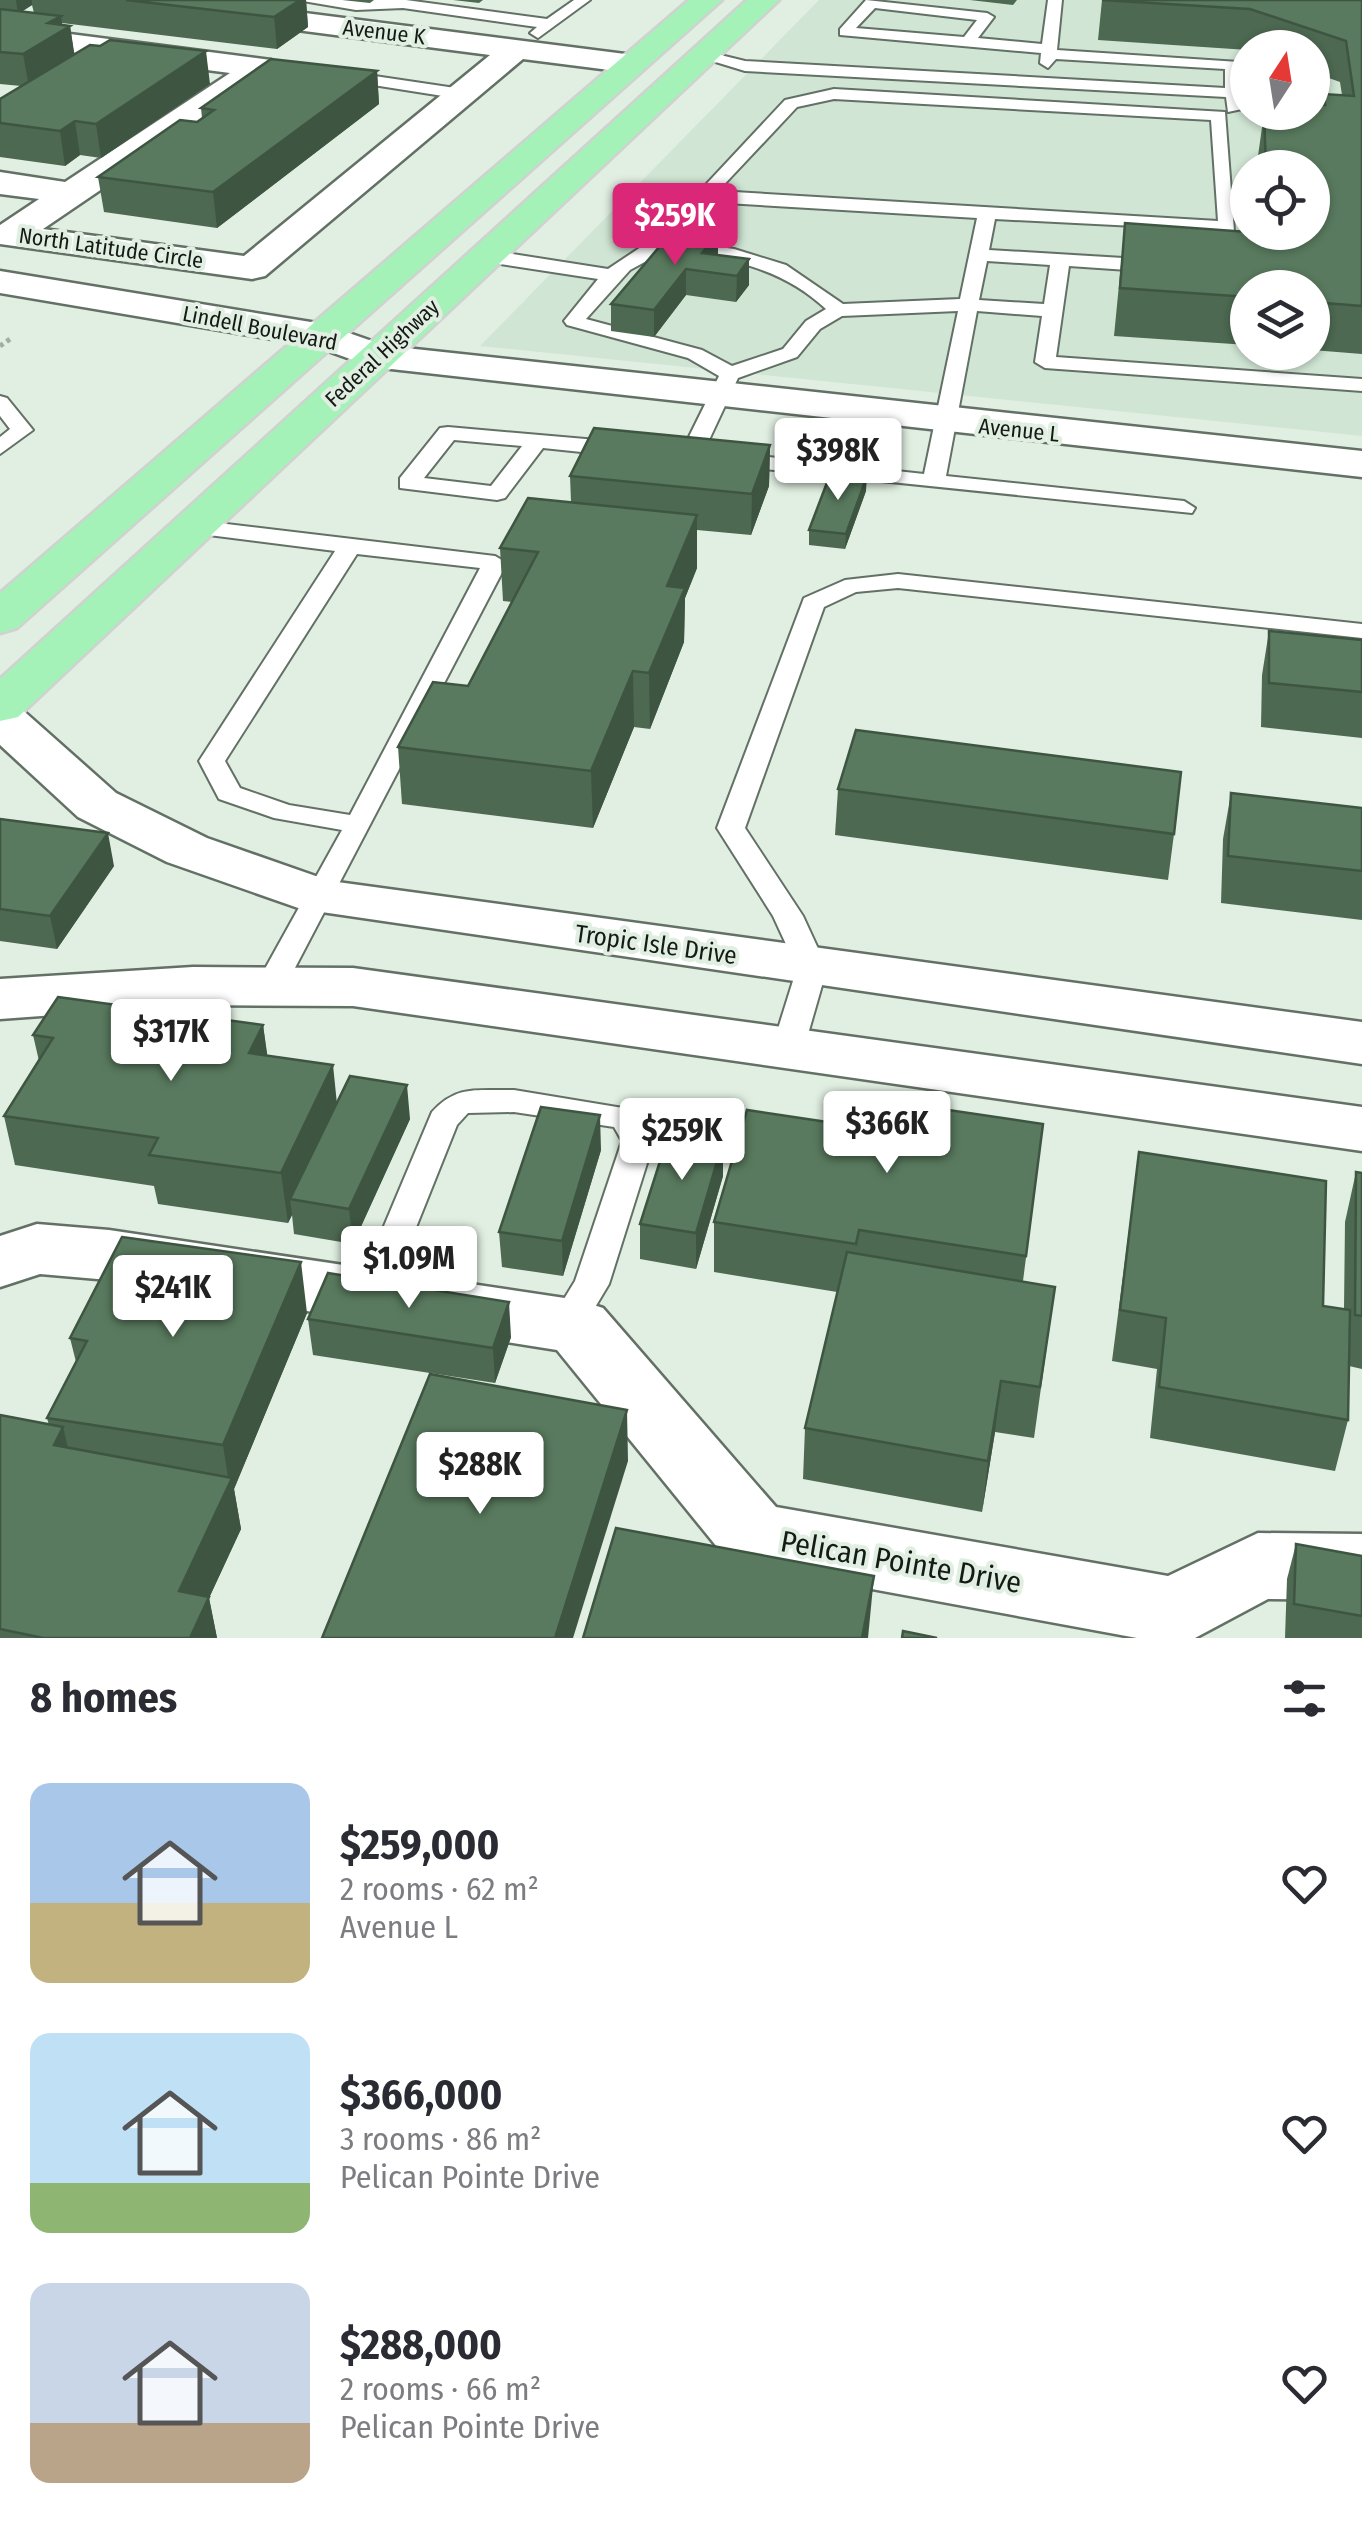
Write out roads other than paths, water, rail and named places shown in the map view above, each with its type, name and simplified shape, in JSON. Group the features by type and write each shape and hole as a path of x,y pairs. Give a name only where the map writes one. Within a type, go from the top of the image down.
{"main road":[{"name":"Federal Highway","path":"0,706 764,0"},
{"name":"Federal Highway","path":"3,613 696,9"},
{"path":"696,9 687,42 711,50"}],"street":[{"name":"Avenue K","path":"135,0 634,64"},
{"name":"North Latitude Circle","path":"0,34 268,68 8,235 252,268 516,49"},
{"path":"0,183 69,193"},
{"name":"Lindell Boulevard","path":"0,282 309,348"},
{"name":"Lindell Boulevard","path":"6,324 309,348 378,358"},
{"name":"Avenue L","path":"378,358 725,385 947,422 1362,464"},
{"name":"Tropic Isle Drive","path":"0,717 98,805 186,850 322,897 1362,1043"},
{"path":"0,999 271,985 353,987 1362,1129"},
{"path":"0,1262 37,1250 110,1255 566,1325"},
{"name":"Pelican Pointe Drive","path":"566,1325 578,1327 754,1535 1176,1611 1258,1566 1362,1566"}],"lane":[{"path":"304,0 356,6 403,4 550,24"},
{"path":"516,49 583,0"},
{"path":"1043,106 1054,0"},
{"path":"970,39 987,17 872,4 846,32 950,43 970,39 1049,51 1230,65"},
{"path":"711,50 745,66 1230,88"},
{"path":"325,74 462,94"},
{"path":"678,224 790,102 808,97 1219,115 1230,111"},
{"path":"705,196 987,213 1228,235 1219,115"},
{"path":"934,480 987,213"},
{"path":"725,385 710,356 602,336 574,321 614,276 646,250 690,248 777,265 817,287 838,310"},
{"path":"979,255 1178,267"},
{"path":"487,256 614,276"},
{"path":"1060,260 1045,362 1362,385"},
{"path":"672,454 725,385 790,353 813,325 838,310 969,306 1054,310"},
{"path":"0,402 22,430 0,448"},
{"path":"537,441 497,494 408,483 448,433 537,441 672,454 934,480 1184,508"},
{"path":"194,527 495,563 322,897 271,985"},
{"path":"350,546 212,762 229,793 284,812 358,825"},
{"path":"788,1048 812,968 788,916 731,828 814,603 828,592 848,584 898,581 1362,631"},
{"path":"372,1295 442,1120 459,1102 514,1102 624,1118 638,1142 592,1284 566,1325"}]}
